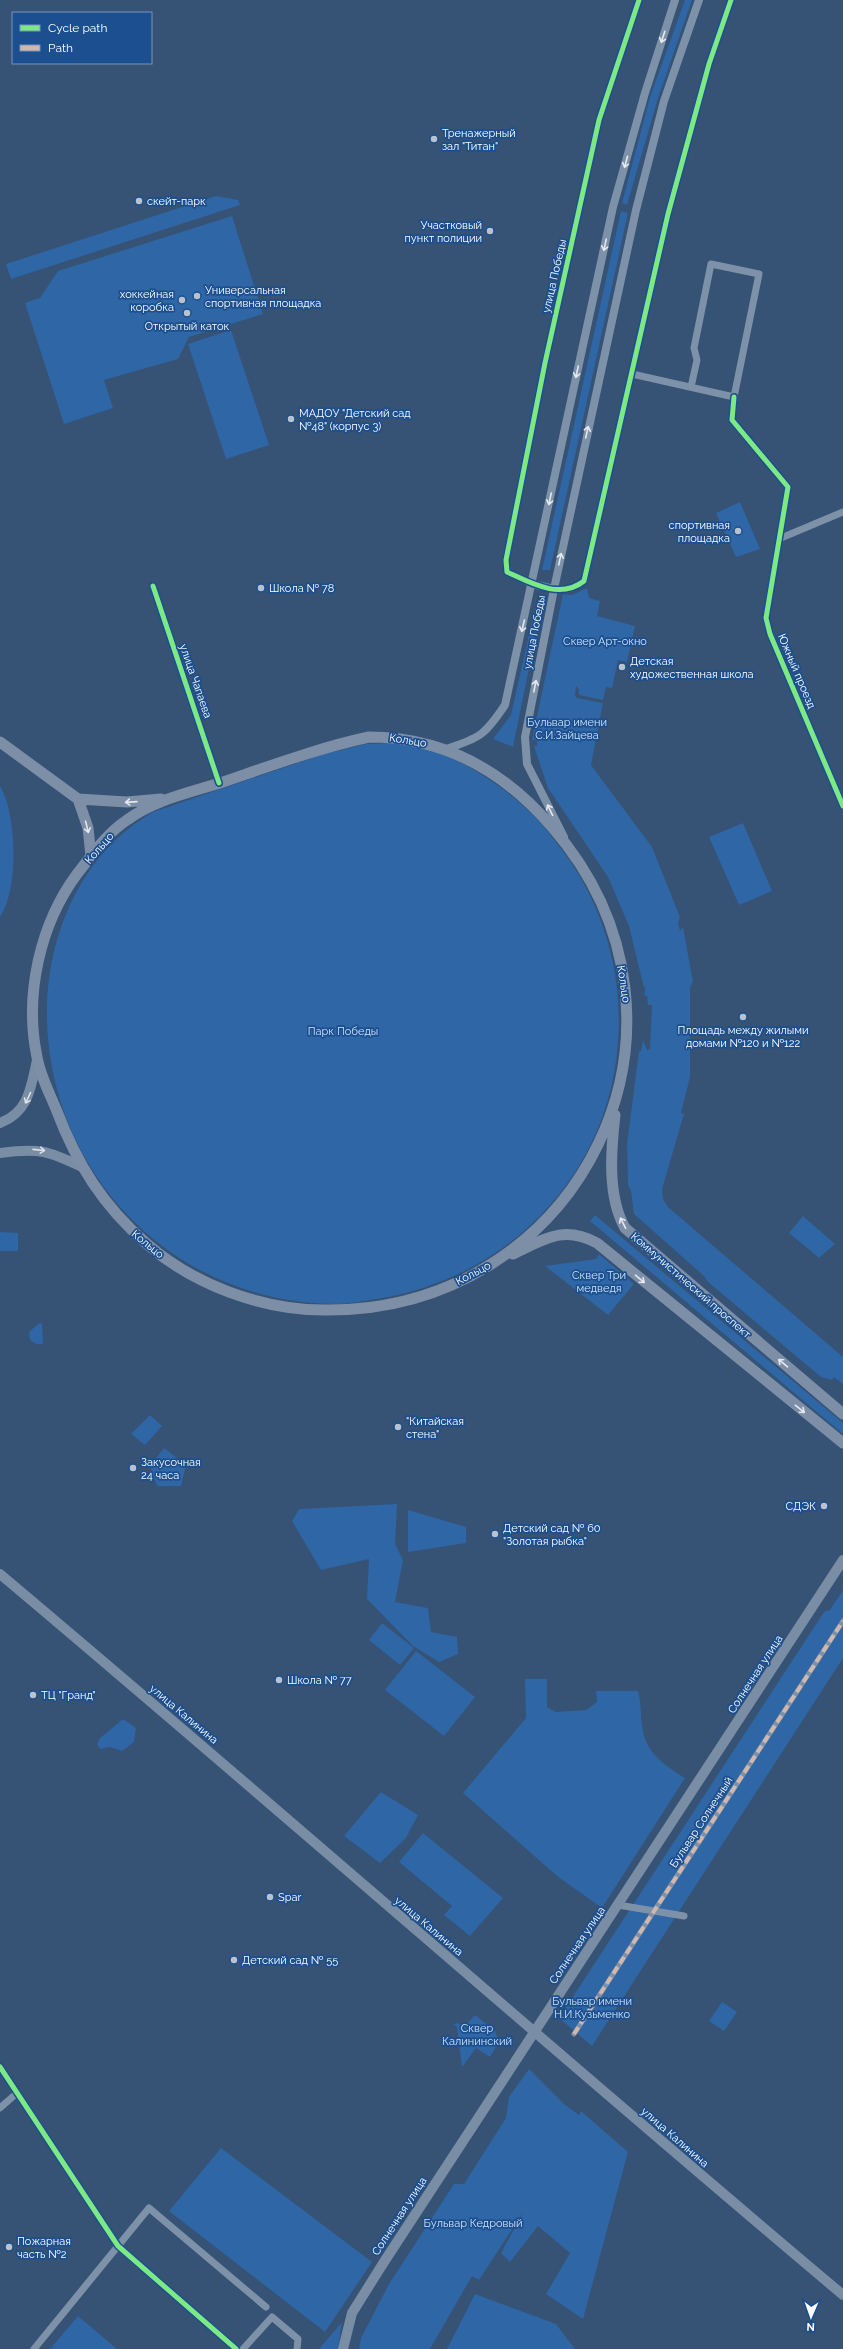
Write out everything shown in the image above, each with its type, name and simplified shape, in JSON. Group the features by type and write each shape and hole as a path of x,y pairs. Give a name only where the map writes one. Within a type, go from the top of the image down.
{"main road":[{"name":"Кольцо","path":"369,737 411,739 446,749 476,764 512,787 538,811 568,845 600,897 615,940 625,982 627,1039 618,1093 600,1143 583,1174 550,1216 498,1260 456,1283 404,1302 382,1308 352,1311 310,1310 267,1304 232,1293 208,1282 156,1251 117,1217 82,1167 62,1125 37,1060 34,988 40,947 66,889 91,856 126,820 170,798 318,749 369,737"},
{"path":"0,742 78,799 127,802 170,798"},
{"path":"78,799 88,828 91,856"},
{"path":"0,1123 11,1119 22,1108 30,1094 37,1060"},
{"name":"Коммунистический проспект","path":"618,1093 612,1149 613,1172 618,1212 625,1228 843,1414"},
{"path":"0,1153 28,1149 45,1151 82,1167"},
{"path":"498,1260 546,1238 569,1234 587,1238 597,1243 843,1443"},
{"name":"Солнечная улица","path":"343,2349 352,2313 843,1560"},
{"name":"улица Калинина","path":"0,1574 256,1790 535,2032 843,2295"}],"street":[{"name":"улица Победы","path":"532,584 507,572 506,560 545,363 599,120 639,0"},
{"name":"улица Победы","path":"446,749 471,741 489,729 505,705 613,207 645,93 675,0"},
{"name":"улица Победы","path":"568,845 527,764 525,737 554,590 636,210 664,101 699,0"},
{"path":"532,584 562,591 575,588 584,581 668,214 709,64 731,0"},
{"name":"Южный проезд","path":"691,387 697,360 694,348 711,264 759,274 734,397 732,420 788,487 781,538 766,614 767,626 843,806"},
{"path":"632,374 734,397"},
{"path":"781,538 843,512"},
{"name":"улица Чапаева","path":"153,586 219,783"},
{"name":"Бульвар Солнечный","path":"574,2034 843,1621"},
{"path":"618,1904 684,1916"},
{"path":"0,2067 118,2246 236,2349"},
{"path":"0,2108 17,2093"},
{"path":"34,2349 149,2208 266,2307"},
{"path":"243,2349 272,2317 298,2339 297,2349"}],"green space":[{"path":"685,0 692,0 658,98 627,205 622,203 650,97"},
{"path":"216,196 238,200 240,205 11,279 6,264"},
{"path":"621,211 628,213 550,570 542,570"},
{"path":"232,216 263,314 189,337 178,359 104,380 113,408 64,424 25,303 40,298 58,271"},
{"path":"231,330 269,445 226,459 188,344"},
{"name":"спортивная площадка","path":"740,502 760,549 736,557 716,513"},
{"name":"Бульвар имени С.И.Зайцева","path":"587,588 589,598 600,601 597,616 635,626 627,662 618,660 612,688 606,687 603,700 579,695 579,690 576,686 575,695 577,698 603,703 591,765 652,847 680,917 678,923 680,931 683,927 693,982 690,987 690,1077 681,1113 684,1114 662,1189 663,1199 668,1207 843,1357 843,1384 834,1377 832,1380 821,1377 708,1282 704,1276 634,1214 631,1191 628,1185 627,1144 639,1051 641,1051 643,1040 647,1050 650,1049 652,1005 648,1005 647,996 644,995 646,986 644,988 629,926 608,877 548,788 534,746 537,746 537,740 532,740 563,594 572,595"},
{"path":"535,608 541,609 513,747 493,739 511,715"},
{"name":"Парк Победы","path":"366,744 405,744 422,747 457,760 490,780 506,792 541,823 577,872 590,894 600,918 614,966 619,1017 618,1042 610,1091 595,1136 572,1177 543,1213 508,1244 468,1269 424,1288 347,1304 283,1299 232,1285 186,1262 144,1231 109,1194 81,1150 60,1101 49,1048 47,1014 49,980 55,946 66,914 81,884 101,856 125,832 153,812 324,754"},
{"path":"0,786 6,799 10,814 14,852 10,889 6,905 0,917"},
{"path":"743,823 772,891 739,905 709,837"},
{"path":"595,1215 843,1423 843,1434 590,1221"},
{"path":"803,1216 835,1244 819,1258 789,1233"},
{"path":"0,1232 18,1233 18,1251 0,1251"},
{"name":"Сквер Три медведя","path":"599,1254 634,1284 608,1315 545,1266 596,1259"},
{"path":"42,1323 43,1344 36,1344 30,1340 29,1332 38,1324"},
{"path":"150,1415 162,1426 145,1445 131,1434"},
{"path":"164,1448 186,1465 181,1486 157,1486 150,1466"},
{"path":"397,1504 395,1544 403,1560 395,1602 428,1608 431,1632 457,1637 458,1654 439,1662 413,1646 367,1599 369,1559 321,1570 292,1521 299,1509"},
{"path":"408,1510 466,1527 466,1543 408,1552"},
{"name":"Бульвар имени Н.И.Кузьменко","path":"843,1590 843,1658 592,2046 559,2018 824,1612 830,1610"},
{"path":"382,1623 414,1648 400,1665 369,1640"},
{"path":"416,1651 475,1697 444,1736 385,1690"},
{"path":"525,1679 547,1679 547,1707 556,1712 586,1710 597,1702 596,1691 638,1691 645,1739 658,1759 685,1778 602,1908 557,1876 463,1793 526,1718"},
{"path":"123,1719 136,1728 134,1742 122,1751 110,1747 100,1749 97,1744 100,1738"},
{"path":"381,1792 418,1815 406,1838 380,1863 344,1836"},
{"path":"423,1833 503,1898 470,1936 444,1915 452,1906 399,1862"},
{"path":"722,2002 737,2012 724,2031 709,2021"},
{"name":"Сквер Калининский","path":"475,2015 495,2031 499,2042 490,2057 476,2048 462,2067 457,2027 453,2024 458,2023 464,2027"},
{"name":"Бульвар Кедровый","path":"529,2069 564,2104 579,2115 581,2111 628,2152 583,2319 546,2294 570,2253 538,2226 510,2262 501,2253 524,2211 479,2280 472,2276 430,2349 359,2349 361,2338 389,2284 454,2184 464,2184 506,2118 509,2097"},
{"path":"221,2148 372,2262 325,2332 169,2211"},
{"path":"475,2294 556,2324 575,2349 447,2349"},
{"path":"78,2316 117,2349 50,2349"},
{"path":"342,2322 338,2349 319,2349"}],"marked path":[{"path":"574,2034 843,1621"}],"cycle path":[{"path":"639,0 599,120 545,363 506,560 507,572 546,588 565,589 575,587 584,581 668,214 709,64 731,0"},
{"path":"734,397 732,420 788,487 766,618 770,634 843,806"},
{"path":"153,586 219,783"},
{"path":"0,2067 118,2246 236,2349"}],"place":[{"name":"Тренажерный зал \"Титан\"","path":"434,139"},
{"name":"скейт-парк","path":"139,201"},
{"name":"Участковый пункт полиции","path":"490,231"},
{"name":"Универсальная спортивная площадка","path":"197,296"},
{"name":"хоккейная коробка","path":"182,300"},
{"name":"Открытый каток","path":"187,313"},
{"name":"МАДОУ \"Детский сад №48\" (корпус 3)","path":"291,419"},
{"name":"спортивная площадка","path":"738,531"},
{"name":"Школа № 78","path":"261,588"},
{"name":"Детская художественная школа","path":"622,667"},
{"name":"Площадь между жилыми домами №120 и №122","path":"743,1017"},
{"name":"\"Китайская стена\"","path":"398,1427"},
{"name":"Закусочная 24 часа","path":"133,1468"},
{"name":"СДЭК","path":"824,1506"},
{"name":"Детский сад № 60 \"Золотая рыбка\"","path":"495,1534"},
{"name":"Школа № 77","path":"279,1680"},
{"name":"ТЦ \"Гранд\"","path":"33,1695"},
{"name":"Spar","path":"270,1897"},
{"name":"Детский сад № 55","path":"234,1960"},
{"name":"Пожарная часть №2","path":"9,2247"}],"park label":[{"name":"Сквер Арт-окно","path":"605,641"}]}
